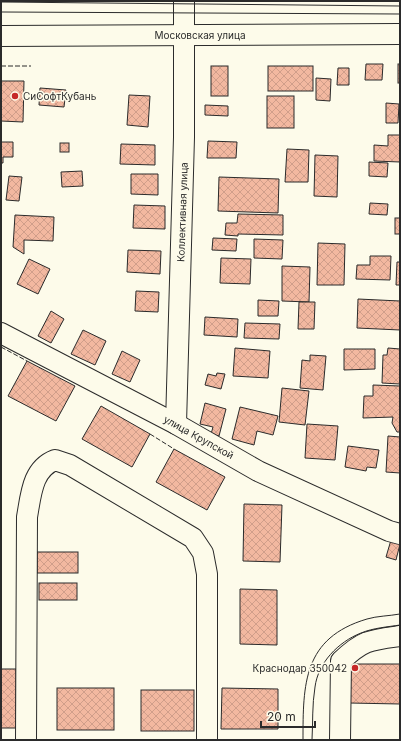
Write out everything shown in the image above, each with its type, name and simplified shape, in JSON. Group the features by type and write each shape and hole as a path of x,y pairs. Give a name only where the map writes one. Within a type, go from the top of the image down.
{"street":[{"name":"Коллективная улица","path":"176,424 184,137 184,1"},
{"name":"Московская улица","path":"1,36 400,34"},
{"name":"улица Крупской","path":"1,334 176,424 258,471 400,534"},
{"path":"26,740 27,517 31,492 37,476 45,464 55,460 70,465 194,538 203,553 207,574 208,607 207,740"},
{"path":"340,740 341,662 355,648 370,640 400,636"}],"building":[{"path":"366,64 383,64 382,80 365,80"},
{"path":"398,64 400,64 400,83 398,83"},
{"path":"211,66 228,66 228,96 211,96"},
{"path":"268,66 313,66 313,91 268,91"},
{"path":"338,68 349,68 349,85 337,85"},
{"path":"316,78 331,79 330,101 316,100"},
{"path":"1,81 24,81 23,122 1,121"},
{"path":"40,88 66,90 64,107 39,105"},
{"path":"129,95 150,96 148,127 127,125"},
{"path":"267,96 294,96 294,128 267,128"},
{"path":"386,103 399,104 398,123 386,123"},
{"path":"205,105 228,106 228,116 205,115"},
{"path":"388,135 400,135 400,162 374,161 374,145 388,146"},
{"path":"208,141 237,142 236,158 207,158"},
{"path":"1,142 13,142 13,157 3,157 3,163 1,163"},
{"path":"60,143 69,143 69,152 60,152"},
{"path":"121,144 155,145 155,165 120,164"},
{"path":"287,149 309,150 308,182 285,182"},
{"path":"315,155 338,156 337,197 314,196"},
{"path":"369,162 388,163 387,177 369,176"},
{"path":"82,171 83,186 62,187 61,172"},
{"path":"131,174 158,174 158,195 131,194"},
{"path":"9,176 22,177 19,201 6,200"},
{"path":"219,177 279,179 278,213 218,211"},
{"path":"370,203 388,204 387,215 369,214"},
{"path":"134,205 165,206 165,229 133,228"},
{"path":"238,214 283,215 283,235 225,235 226,223 237,223"},
{"path":"15,215 54,217 53,241 24,240 24,254 13,247"},
{"path":"395,218 400,218 400,234 395,234"},
{"path":"213,238 237,239 236,251 212,250"},
{"path":"254,239 283,240 282,259 254,258"},
{"path":"318,243 345,244 344,285 317,285"},
{"path":"128,250 161,251 160,274 127,272"},
{"path":"370,256 391,256 390,280 356,279 357,265 370,265"},
{"path":"221,258 251,259 250,284 220,283"},
{"path":"29,259 50,269 38,294 17,284"},
{"path":"397,262 400,262 400,285 396,285"},
{"path":"282,266 310,267 309,302 282,301"},
{"path":"136,291 159,292 158,312 135,311"},
{"path":"358,299 400,301 400,330 357,328"},
{"path":"258,300 279,301 278,316 258,316"},
{"path":"299,302 315,302 314,329 298,329"},
{"path":"51,311 64,319 51,343 38,336"},
{"path":"205,317 238,319 237,337 204,335"},
{"path":"245,323 280,324 279,339 244,338"},
{"path":"83,330 106,341 95,365 71,354"},
{"path":"235,348 270,351 268,378 233,376"},
{"path":"388,348 400,349 400,384 382,383 383,355 387,355"},
{"path":"344,349 375,349 375,369 344,370"},
{"path":"122,351 140,360 130,382 112,374"},
{"path":"310,355 326,356 323,390 300,388 302,360 310,361"},
{"path":"27,361 75,386 56,421 8,396"},
{"path":"217,373 225,374 221,389 205,385 208,374 216,376"},
{"path":"373,385 400,386 400,432 397,432 392,423 393,417 363,418 364,396 373,396"},
{"path":"282,388 309,391 305,425 279,422"},
{"path":"205,403 226,409 219,436 211,434 213,427 200,424"},
{"path":"101,406 150,434 132,467 82,439"},
{"path":"240,407 278,416 273,435 257,431 254,445 232,439"},
{"path":"307,424 338,426 335,460 305,458"},
{"path":"388,436 400,437 400,473 386,472"},
{"path":"348,446 379,450 376,468 367,467 366,471 345,467"},
{"path":"174,449 225,477 207,510 156,482"},
{"path":"244,504 282,505 280,562 243,561"},
{"path":"391,540 400,544 396,560 386,557"},
{"path":"37,552 78,552 78,573 37,573"},
{"path":"39,583 77,583 77,600 39,600"},
{"path":"240,589 277,590 277,645 240,644"},
{"path":"349,664 400,664 400,704 349,703"},
{"path":"1,669 16,669 16,728 1,728"},
{"path":"57,688 114,688 114,730 57,730"},
{"path":"222,688 278,689 278,729 221,729"},
{"path":"141,690 194,690 194,731 141,731"}],"tram line":[{"path":"1,2 400,6"},
{"path":"1,12 400,14"},
{"path":"303,740 306,682 311,666 319,651 330,638 346,627 371,618 400,614"},
{"path":"312,740 315,687 320,670 330,654 345,642 361,633 400,625"}],"fence":[{"path":"1,66 31,66"},
{"path":"1,347 27,361"},
{"path":"150,434 174,449"},
{"path":"1,491 1,496"}],"place":[{"name":"СиСофтКубань","path":"15,96"},
{"name":"Краснодар 350042","path":"355,668"}]}
